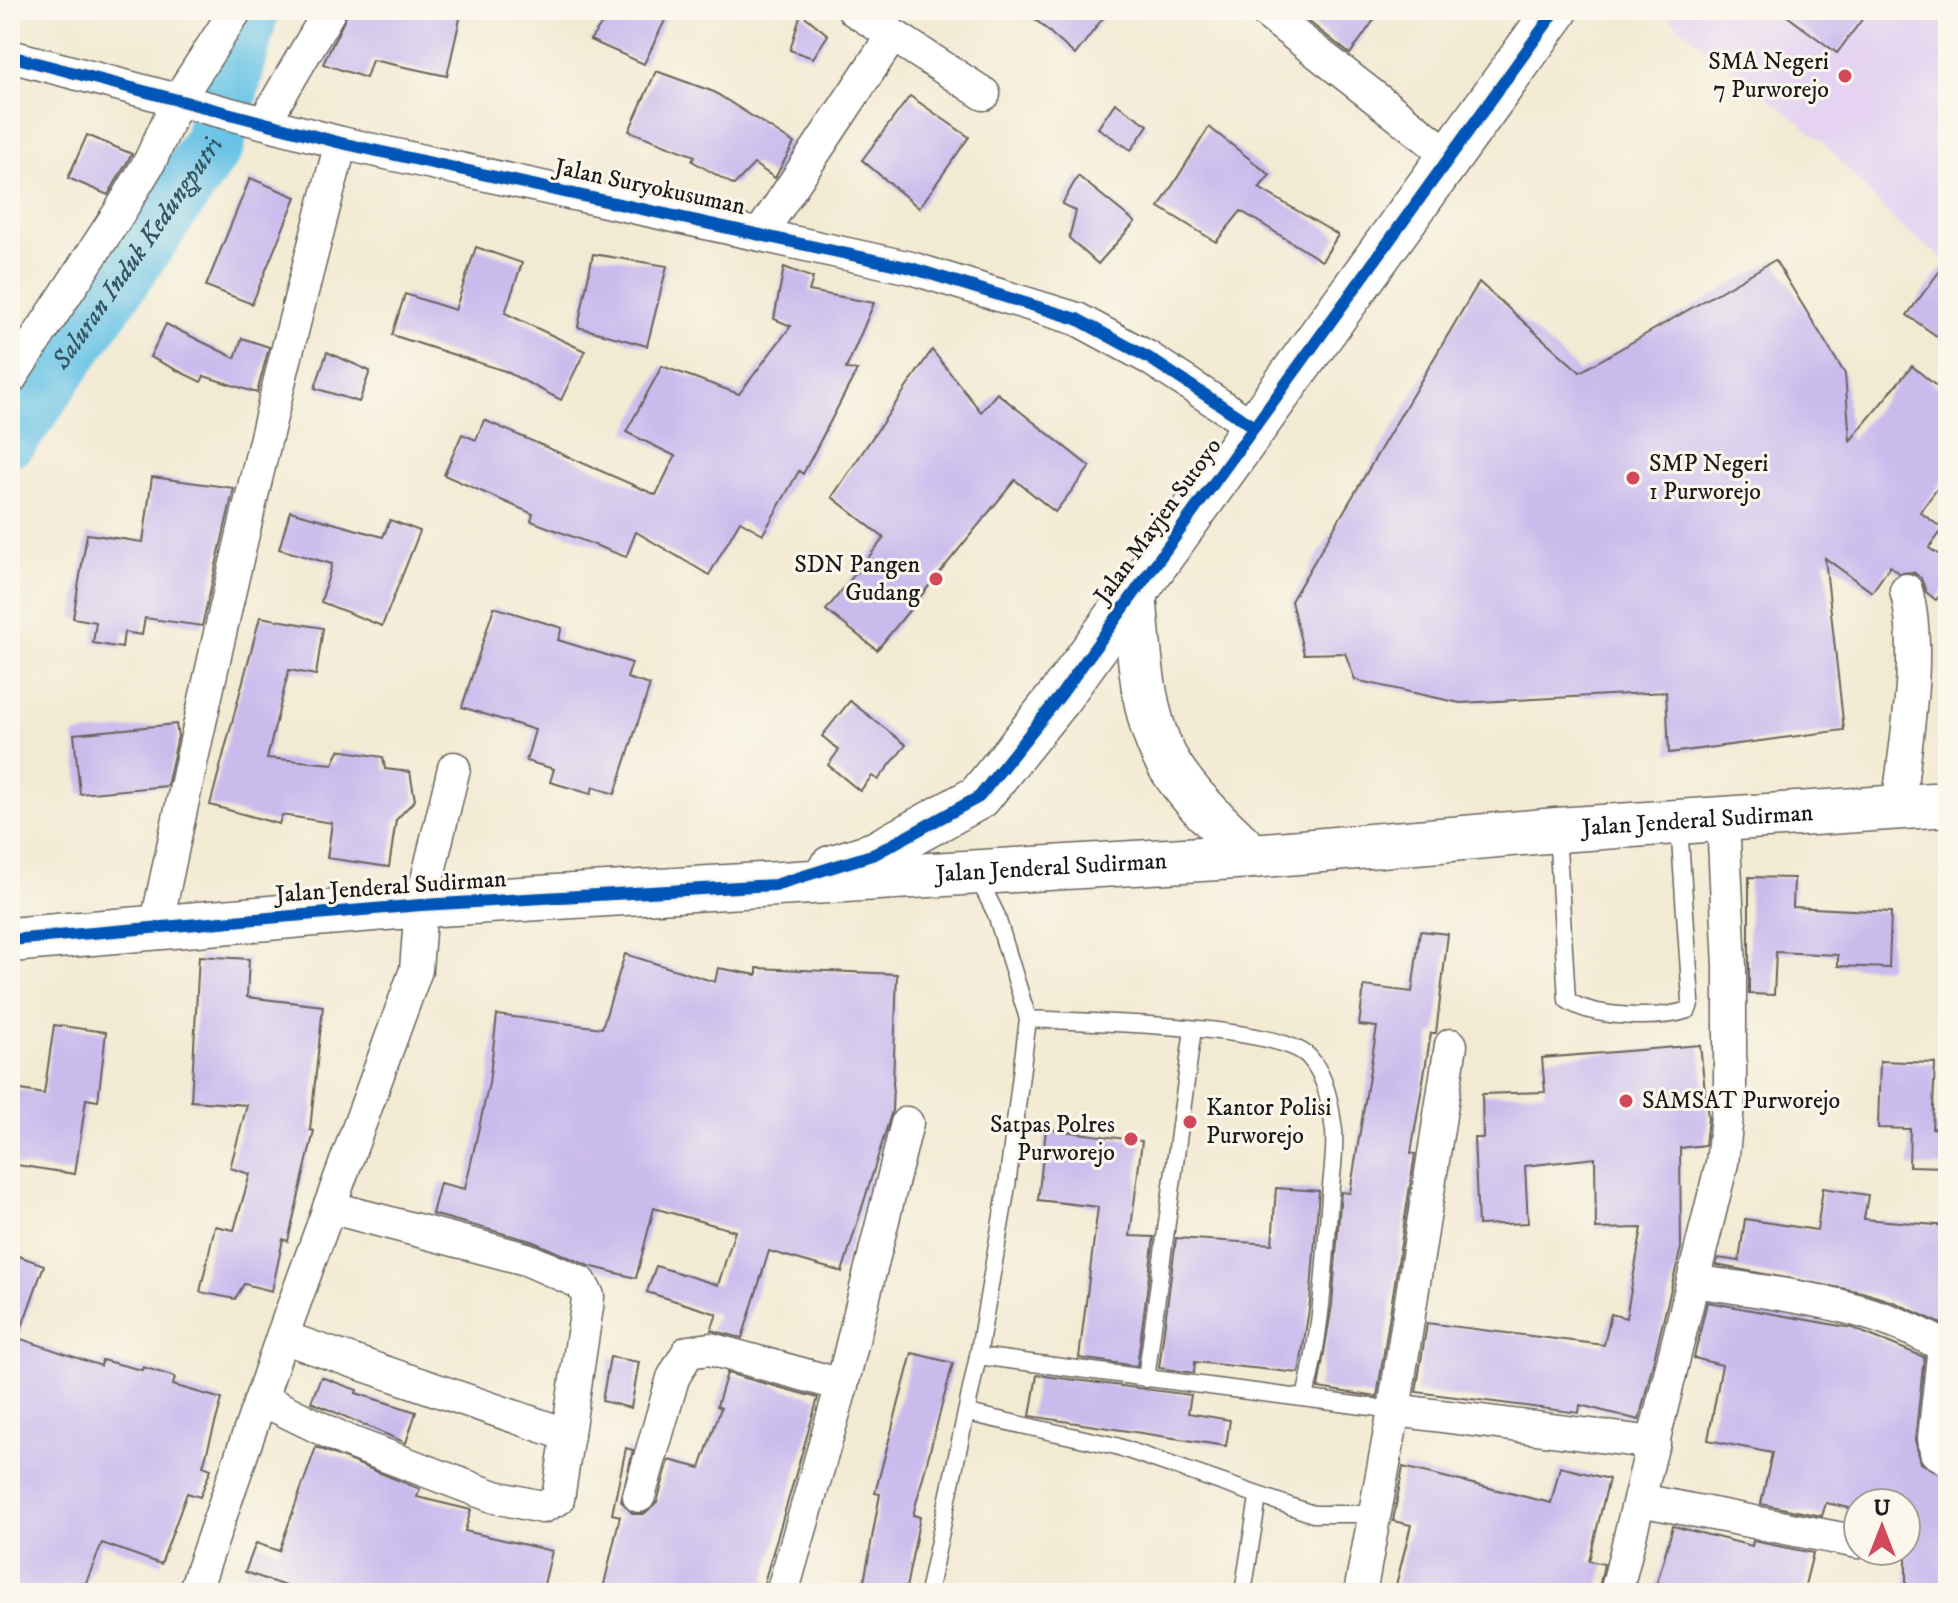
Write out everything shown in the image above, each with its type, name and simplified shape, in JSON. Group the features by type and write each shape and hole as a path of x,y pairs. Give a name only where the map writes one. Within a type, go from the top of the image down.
{"main road":[{"name":"Jalan Mayjen Sutoyo","path":"775,885 875,854 979,797 1060,696 1556,10"},
{"path":"1134,593 1144,686 1169,765 1200,806 1252,856"},
{"name":"Jalan Jenderal Sudirman","path":"10,940 421,905 1252,856 1557,830 1948,804"}],"street":[{"path":"10,379 188,101 236,10"},
{"path":"251,118 330,10"},
{"path":"854,10 984,94"},
{"path":"1263,10 1450,156"},
{"path":"761,233 892,36"},
{"name":"Jalan Suryokusuman","path":"10,56 341,143 911,268 1077,319 1149,358 1254,427"},
{"path":"156,927 212,660 292,323 341,143"},
{"path":"1898,809 1909,715 1911,633 1906,590"},
{"path":"194,1593 282,1337 416,970 421,905 454,768"},
{"path":"1616,1593 1722,1163 1730,1088 1730,967 1723,820"},
{"path":"1360,1593 1394,1410 1451,1045"},
{"path":"782,1593 842,1385 907,1123"},
{"path":"261,1399 347,1441 522,1505 548,1506 558,1499 587,1307 588,1296 581,1283 526,1259 329,1207"},
{"path":"1694,1281 1833,1303 1880,1314 1946,1348 1934,1438 1936,1452 1948,1459"},
{"path":"282,1337 568,1435"},
{"path":"639,1496 673,1378 688,1352 710,1349 842,1385"},
{"path":"1394,1410 1654,1443"},
{"path":"1640,1500 1842,1539"}],"lane":[{"path":"1557,830 1567,1000 1591,1012 1674,1015 1688,1010 1691,1001 1679,823"},
{"path":"928,1593 978,1356 1007,1186 1028,1019 996,914 975,873"},
{"path":"1028,1019 1193,1029 1290,1045 1309,1056 1325,1085 1334,1133 1319,1343 1305,1397"},
{"path":"1146,1379 1193,1029"},
{"path":"978,1356 1394,1410"},
{"path":"968,1413 1116,1446 1233,1485 1258,1498 1313,1514 1375,1514"},
{"path":"1243,1593 1258,1498"}],"shaded area":[{"name":"SMA Negeri 7 Purworejo","path":"1659,10 1948,10 1948,262 1898,225 1823,142"}],"building":[{"path":"349,10 462,10 447,76 372,60 366,78 323,64"},
{"path":"612,10 670,10 644,64 590,40"},
{"path":"1025,10 1109,10 1075,55"},
{"path":"1294,10 1381,10 1350,54"},
{"path":"1779,10 1869,10 1837,53"},
{"path":"801,13 828,35 813,58 790,50"},
{"path":"656,71 714,92 794,143 775,178 754,164 734,185 692,161 695,156 629,131"},
{"path":"910,96 969,137 919,208 862,160"},
{"path":"1115,103 1148,125 1131,150 1098,128"},
{"path":"1209,127 1270,175 1259,188 1338,235 1322,261 1241,211 1216,242 1159,207"},
{"path":"87,135 132,154 108,195 68,178"},
{"path":"1078,176 1135,222 1098,264 1069,238 1076,211 1062,204"},
{"path":"250,178 296,197 252,304 206,286"},
{"path":"476,247 522,263 505,313 585,351 561,400 505,371 392,335 405,294 455,310"},
{"path":"593,254 667,266 647,346 578,327"},
{"path":"1775,260 1845,374 1850,441 1912,366 1948,396 1948,474 1920,512 1943,529 1929,548 1948,561 1948,584 1936,600 1926,592 1921,578 1913,572 1899,573 1890,566 1872,592 1825,558 1844,730 1669,753 1666,692 1460,703 1355,680 1345,653 1304,654 1291,601 1479,282 1580,372"},
{"path":"1948,260 1948,344 1907,315"},
{"path":"784,267 813,278 809,291 874,303 846,369 857,370 803,474 799,471 763,534 740,521 709,575 636,532 626,557 531,521 533,514 444,475 462,434 476,440 484,420 656,495 675,456 626,432 662,366 739,394 791,326 774,319"},
{"path":"166,324 235,358 242,338 269,347 257,393 204,376 201,382 150,357"},
{"path":"932,350 981,412 997,393 1090,467 1055,512 1015,480 877,650 826,610 884,538 832,497"},
{"path":"327,352 370,371 359,402 315,388"},
{"path":"152,477 234,488 202,626 145,618 142,635 124,632 122,648 93,643 96,622 73,618 87,534 143,542"},
{"path":"290,511 383,537 390,520 420,531 382,626 321,602 332,564 279,549"},
{"path":"494,607 562,628 558,640 632,663 627,678 650,685 615,794 593,787 591,794 550,782 554,769 526,761 535,730 462,707"},
{"path":"260,617 323,628 316,675 289,670 267,758 333,764 339,750 383,757 385,769 410,772 415,800 396,820 389,867 327,858 332,823 282,815 279,824 210,805"},
{"path":"850,701 906,745 878,780 872,776 860,791 828,765 839,750 822,736"},
{"path":"176,724 178,736 167,786 80,794 74,734"},
{"path":"1749,877 1794,878 1793,907 1891,912 1889,968 1838,966 1838,955 1776,952 1774,995 1749,994"},
{"path":"1420,931 1448,934 1436,1033 1431,1033 1411,1153 1415,1154 1377,1397 1318,1388 1332,1305 1341,1192 1350,1193 1377,1027 1359,1025 1364,986 1412,992"},
{"path":"625,954 715,982 718,968 757,975 757,968 897,974 892,1111 842,1272 769,1251 742,1338 711,1330 717,1314 647,1292 656,1266 718,1285 735,1231 654,1208 636,1278 589,1266 531,1241 432,1214 440,1183 465,1189 489,1083 497,1015 602,1028"},
{"path":"199,956 249,959 247,997 323,1006 310,1130 314,1131 288,1241 283,1239 272,1291 244,1284 235,1299 200,1292 215,1226 234,1230 250,1174 230,1168 247,1105 191,1101"},
{"path":"54,1025 106,1032 98,1101 86,1099 75,1174 10,1164 10,1088 44,1094"},
{"path":"1700,1045 1708,1118 1705,1145 1680,1148 1681,1248 1639,1420 1580,1405 1579,1413 1416,1392 1427,1323 1604,1345 1611,1314 1626,1318 1642,1228 1596,1229 1595,1158 1525,1166 1528,1223 1478,1225 1474,1138 1483,1138 1482,1094 1545,1092 1542,1058"},
{"path":"1880,1061 1935,1063 1932,1128 1948,1129 1948,1167 1909,1166 1910,1129 1878,1128"},
{"path":"1046,1129 1142,1141 1130,1236 1154,1237 1137,1366 1079,1358 1098,1207 1038,1200"},
{"path":"1276,1188 1319,1191 1310,1303 1299,1373 1195,1362 1194,1373 1159,1368 1176,1238 1272,1244"},
{"path":"1823,1188 1868,1195 1864,1219 1948,1226 1948,1327 1896,1303 1862,1292 1716,1265 1718,1258 1739,1261 1745,1219 1817,1230"},
{"path":"10,1253 44,1265 18,1338 101,1366 102,1360 142,1370 143,1367 175,1377 173,1385 222,1399 203,1466 211,1469 200,1497 187,1493 161,1564 102,1543 83,1590 67,1584 64,1593 10,1593"},
{"path":"1707,1302 1852,1328 1924,1357 1915,1440 1921,1463 1948,1478 1948,1593 1906,1593 1906,1567 1922,1567 1922,1487 1842,1487 1842,1506 1826,1503 1822,1516 1761,1504 1772,1453 1708,1440 1722,1365 1694,1358"},
{"path":"912,1353 953,1363 913,1515 920,1517 905,1593 862,1593 880,1494 875,1493"},
{"path":"610,1357 639,1362 631,1408 602,1401"},
{"path":"727,1373 818,1398 761,1593 602,1593 620,1516 612,1514 626,1448 633,1450 621,1501 633,1514 644,1514 657,1502 669,1460 700,1468 721,1408 717,1406"},
{"path":"1037,1375 1191,1395 1188,1413 1230,1420 1226,1446 1030,1416"},
{"path":"321,1377 357,1390 356,1393 416,1412 406,1443 311,1402"},
{"path":"316,1447 420,1489 417,1497 471,1510 465,1531 552,1551 542,1593 305,1593 245,1572 256,1543 279,1551"},
{"path":"1403,1467 1551,1503 1560,1467 1609,1479 1589,1561 1604,1564 1598,1593 1394,1593 1411,1525 1393,1521"},
{"path":"1673,1526 1752,1546 1753,1541 1813,1553 1803,1593 1654,1593"}],"waterway":[{"name":"Saluran Induk Kedungputri","path":"10,435 214,143 248,10"}],"cycle path":[{"path":"10,940 421,905 775,885 875,854 979,797 1060,696 1556,10"},
{"path":"10,56 341,143 911,268 1077,319 1149,358 1254,427"}],"place":[{"name":"SMA Negeri 7 Purworejo","path":"1845,76"},
{"name":"SMP Negeri 1 Purworejo","path":"1633,478"},
{"name":"SDN Pangen Gudang","path":"936,579"},
{"name":"SAMSAT Purworejo","path":"1626,1101"},
{"name":"Kantor Polisi Purworejo","path":"1190,1122"},
{"name":"Satpas Polres Purworejo","path":"1131,1139"}]}
